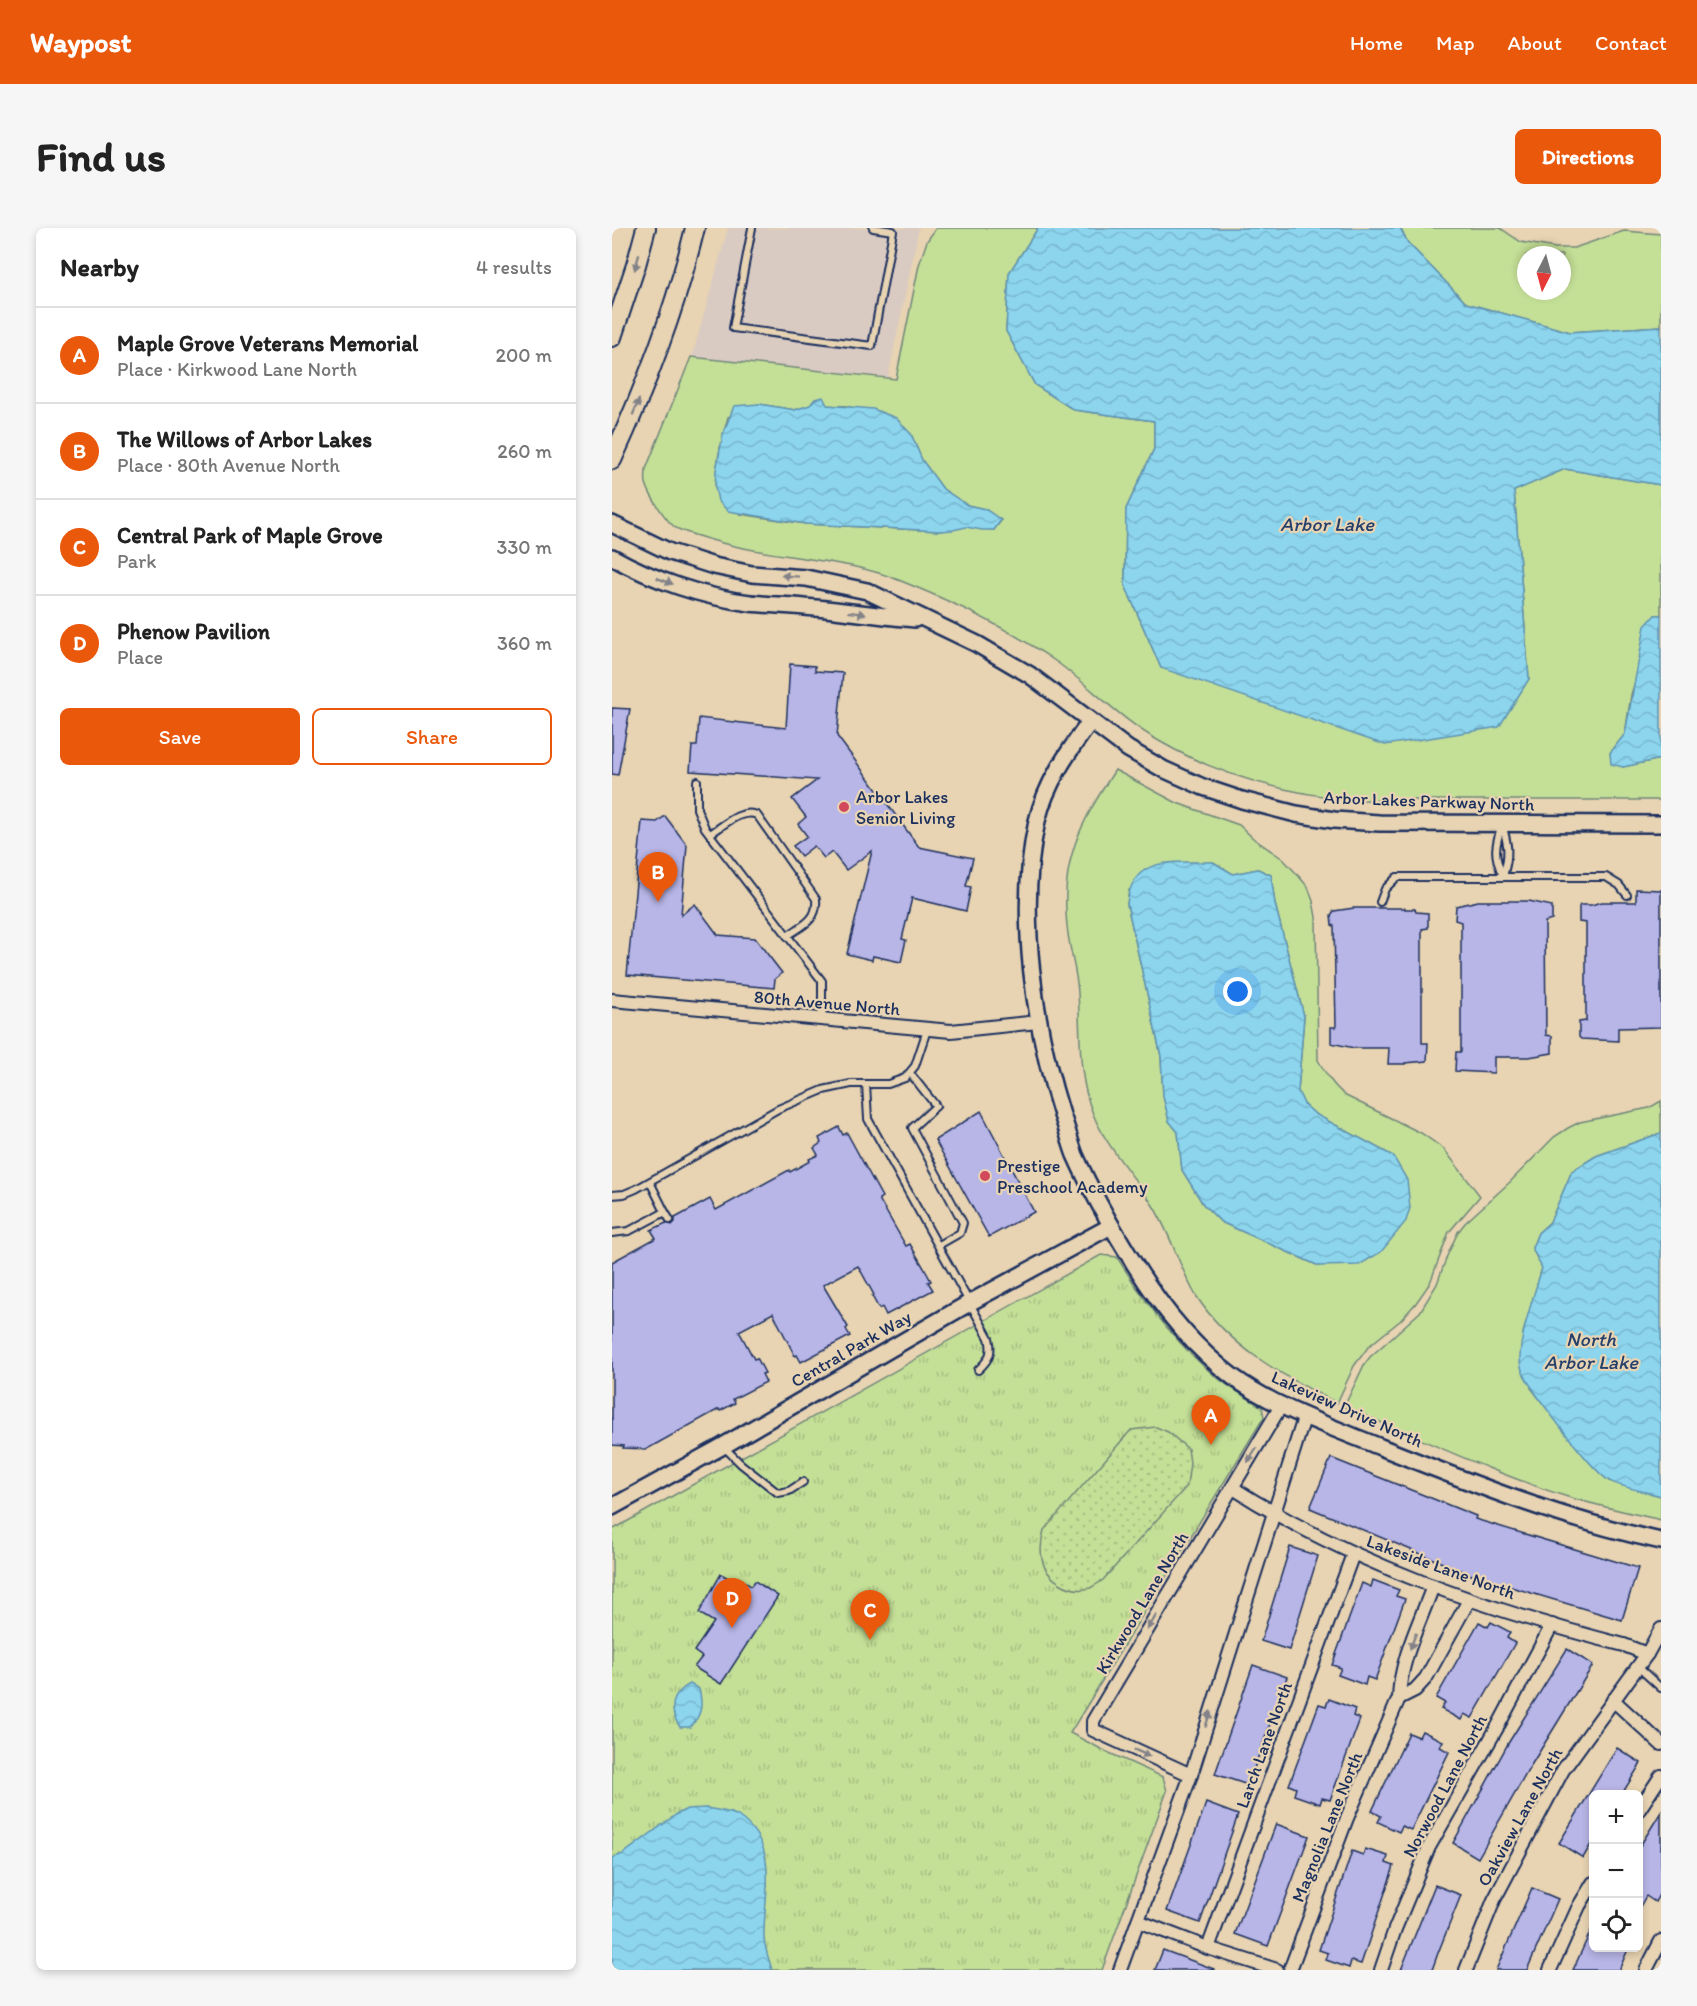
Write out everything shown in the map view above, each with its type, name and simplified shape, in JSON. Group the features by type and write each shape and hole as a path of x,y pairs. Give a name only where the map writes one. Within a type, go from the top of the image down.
{"main road":[{"path":"612,337 646,228"},
{"path":"612,460 647,379 681,281 695,228"}],"street":[{"name":"Arbor Lakes Parkway North","path":"612,524 670,552 714,566 752,574 807,578 867,591 977,644 1030,675 1128,749 1173,773 1242,800 1296,814 1334,820 1379,823 1661,824"},
{"name":"Arbor Lakes Parkway North","path":"612,557 671,583 708,595 750,603 924,619"},
{"name":"Lakeview Drive North","path":"1090,722 1060,764 1047,790 1038,819 1030,887 1032,976 1038,1022 1051,1079 1075,1154 1110,1226 1149,1288 1187,1337 1233,1377 1305,1416 1464,1481 1549,1511 1623,1533 1661,1541"},
{"name":"80th Avenue North","path":"612,1000 927,1030 951,1031 1038,1022"},
{"name":"Central Park Way","path":"612,1507 723,1446 970,1302 1110,1226"},
{"name":"Kirkwood Lane North","path":"1191,1775 1093,1730 1093,1721 1282,1404"},
{"path":"1120,1970 1191,1775 1305,1416"},
{"name":"Lakeside Lane North","path":"1233,1488 1274,1514 1353,1554 1469,1600 1624,1645 1647,1654"},
{"name":"Larch Lane North","path":"1208,1948 1353,1554"},
{"name":"Magnolia Lane North","path":"1290,1970 1347,1818 1399,1698 1403,1667 1433,1586"},
{"path":"1399,1698 1415,1689 1426,1678 1469,1600"},
{"name":"Norwood Lane North","path":"1381,1970 1395,1929 1429,1847 1552,1625"},
{"name":"Oakview Lane North","path":"1466,1970 1494,1900 1563,1770 1638,1667 1661,1629"},
{"path":"1613,1700 1661,1744"},
{"path":"1643,1803 1661,1776"},
{"path":"1550,1970 1589,1889"},
{"path":"1138,1921 1208,1948 1277,1970"},
{"path":"1646,1970 1661,1941"}],"lane":[{"path":"752,228 733,328 872,346 893,231 873,228"},
{"path":"697,781 697,809 705,828 822,981 822,1021"},
{"path":"710,834 743,813 751,812 757,815 816,899 817,909 814,917 787,936"},
{"path":"1502,824 1496,843 1496,861 1503,876"},
{"path":"1502,824 1508,843 1508,861 1503,876"},
{"path":"1380,902 1385,889 1397,877 1606,877 1619,885 1627,895"},
{"path":"612,1196 624,1194 650,1182 778,1109 823,1090 851,1084 888,1084 905,1078 920,1056 927,1030"},
{"path":"910,1072 936,1106 912,1128 963,1223 960,1233 939,1245"},
{"path":"866,1084 868,1119 984,1325 992,1347 988,1361 978,1370"},
{"path":"650,1182 670,1220"},
{"path":"612,1233 629,1231 665,1212"},
{"path":"723,1446 741,1464 778,1493 789,1491 803,1482"},
{"path":"1638,1667 1661,1688"}],"shaded area":[{"path":"728,228 919,228 888,378 692,357"}],"green space":[{"path":"936,228 1038,228 1009,273 1006,331 1035,385 1074,410 1154,421 1154,449 1126,509 1125,585 1161,668 1529,679 1514,491 1565,469 1661,485 1661,615 1655,615 1631,695 1625,734 1610,753 1623,767 1661,759 1661,800 1353,800 1302,793 1253,781 1205,764 1145,733 1040,651 1002,628 942,598 879,573 738,547 690,534 672,525 648,488 646,469 691,357 896,379 919,265 927,241","holes":["759,404 795,410 811,405 848,406 911,434 922,460 943,489 967,505 985,509 1001,521 994,530 967,527 940,531 806,524 740,514 715,487 719,452 728,417"]},
{"path":"1400,228 1500,228 1521,242 1544,246 1517,246 1517,300 1571,300 1571,248 1624,231 1661,234 1661,326 1570,332 1466,303 1408,243"},
{"path":"1115,770 1177,803 1239,825 1254,839 1283,859 1308,887 1316,917 1318,1060 1334,1084 1346,1096 1421,1133 1444,1149 1480,1196 1449,1232 1430,1283 1401,1320 1369,1346 1354,1366 1337,1403 1277,1371 1258,1358 1240,1345 1208,1313 1189,1283 1158,1215 1113,1149 1093,1114 1082,1069 1077,985 1068,935 1067,881 1075,844 1092,808","holes":["1213,862 1233,874 1258,869 1271,875 1275,904 1304,1016 1298,1092 1304,1104 1315,1114 1393,1156 1319,1266 1221,1222 1203,1204 1182,1170 1178,1132 1169,1121 1163,1096 1161,1056 1127,904 1129,890"]},
{"path":"1661,1101 1661,1133 1596,1156 1572,1171 1550,1222 1538,1233 1532,1248 1542,1268 1523,1333 1531,1388 1592,1465 1609,1481 1661,1496 1661,1520 1568,1497 1483,1466 1344,1407 1370,1357 1420,1312 1437,1284 1458,1232 1465,1223 1554,1137 1580,1122 1649,1108"},
{"path":"1101,1255 1117,1257 1149,1305 1187,1350 1215,1376 1262,1407 1264,1417 1070,1733 1163,1777 1167,1791 1102,1970 612,1970 612,1530"},
{"path":"1156,1427 1168,1432 1188,1449 1190,1463 1187,1486 1103,1580 1090,1588 1082,1589 1067,1587 1060,1583 1048,1573 1044,1566 1041,1544 1044,1530 1131,1430"}],"water":[{"name":"Arbor Lake","path":"1038,228 1400,228 1408,243 1466,303 1570,332 1661,326 1661,485 1565,469 1514,491 1529,679 1499,727 1385,745 1161,668 1125,585 1126,509 1154,449 1154,421 1074,410 1035,385 1006,331 1009,273"},
{"path":"823,397 827,405 873,409 896,418 911,434 922,460 943,489 967,505 985,509 1001,520 994,530 966,527 940,531 806,524 728,511 718,501 715,487 723,434 734,406 759,404 795,410"},
{"path":"1655,615 1661,615 1661,759 1623,767 1611,764 1610,753 1625,734 1645,626"},
{"path":"1213,862 1233,874 1258,869 1271,875 1275,904 1304,1016 1298,1091 1304,1104 1315,1114 1393,1156 1407,1180 1410,1208 1406,1221 1381,1252 1359,1265 1319,1266 1221,1222 1203,1204 1182,1170 1178,1132 1169,1121 1163,1096 1161,1056 1127,904 1137,876 1146,869 1170,863"},
{"name":"North Arbor Lake","path":"1661,1133 1661,1496 1619,1485 1600,1473 1574,1444 1534,1391 1525,1377 1520,1358 1527,1318 1542,1268 1532,1248 1538,1233 1550,1222 1572,1171 1596,1156"},
{"path":"690,1684 699,1689 700,1710 690,1727 680,1727 674,1715 673,1703 679,1693"},
{"path":"706,1808 738,1816 752,1828 760,1842 767,1872 764,1938 772,1970 612,1970 612,1858 623,1854 677,1814 687,1809"}],"building":[{"name":"Arbor Lakes Senior Living","path":"790,664 815,666 815,671 843,673 837,736 919,847 973,858 966,886 971,887 966,911 912,898 902,939 906,940 901,962 873,956 872,960 847,954 872,851 846,870 832,852 824,858 814,846 801,856 793,846 807,836 798,824 806,817 792,799 817,780 690,771 692,746 697,746 699,718 786,728"},
{"path":"612,708 630,709 618,775 612,774"},
{"path":"665,816 687,845 681,915 695,904 718,935 755,938 782,973 775,979 774,988 627,975 642,821 657,822"},
{"path":"1636,889 1661,890 1661,1027 1618,1028 1618,1041 1581,1039 1579,1022 1586,1021 1586,923 1579,922 1579,907 1602,902 1636,902"},
{"path":"1478,901 1529,901 1552,906 1552,920 1545,922 1546,1035 1552,1036 1552,1053 1529,1057 1494,1057 1494,1073 1455,1071 1456,1052 1461,1052 1461,922 1455,920 1456,906"},
{"path":"1354,908 1405,908 1428,913 1428,928 1422,929 1422,1043 1428,1043 1427,1061 1388,1064 1389,1048 1354,1048 1331,1043 1331,1027 1336,1027 1334,926 1331,915 1334,911"},
{"name":"Prestige Preschool Academy","path":"981,1111 1034,1212 989,1237 935,1140"},
{"path":"839,1127 843,1135 847,1133 882,1197 879,1199 906,1246 910,1244 931,1281 928,1282 933,1290 886,1315 882,1307 879,1309 858,1266 823,1285 848,1327 846,1329 850,1336 801,1362 797,1355 795,1356 773,1313 739,1331 754,1359 757,1358 765,1373 762,1374 766,1382 733,1399 735,1403 720,1411 719,1409 647,1449 612,1445 612,1262 656,1238 651,1230 666,1223 672,1225 675,1218 710,1199 716,1210 810,1161 809,1159 818,1155 814,1148 821,1143 819,1138"},
{"path":"1331,1458 1476,1516 1475,1519 1638,1568 1622,1620 1474,1576 1310,1508"},
{"path":"1290,1547 1318,1556 1289,1650 1261,1641"},
{"path":"721,1574 739,1584 742,1580 751,1586 755,1581 778,1596 721,1684 694,1667 702,1657 694,1651 714,1622 699,1613"},
{"path":"1373,1580 1399,1590 1396,1596 1405,1599 1375,1680 1367,1677 1365,1685 1338,1675 1341,1668 1332,1665 1362,1583 1371,1587"},
{"path":"1479,1622 1488,1627 1491,1622 1510,1632 1507,1638 1515,1643 1472,1718 1464,1714 1461,1720 1441,1709 1445,1703 1436,1698"},
{"path":"1567,1649 1593,1665 1530,1767 1478,1858 1453,1843 1509,1742"},
{"path":"1253,1665 1287,1677 1248,1785 1215,1774"},
{"path":"1329,1699 1355,1709 1353,1716 1360,1719 1330,1800 1322,1798 1320,1804 1294,1795 1296,1788 1289,1785 1319,1704 1326,1706"},
{"path":"1422,1731 1443,1741 1440,1747 1449,1752 1411,1830 1402,1826 1399,1832 1378,1822 1381,1816 1372,1811 1409,1733 1419,1737"},
{"path":"1617,1748 1641,1763 1624,1790 1591,1790"},
{"path":"1589,1794 1589,1848 1583,1858 1559,1843"},
{"path":"1206,1803 1238,1815 1200,1923 1167,1911"},
{"path":"1661,1812 1661,1891 1655,1902 1646,1896 1643,1901 1643,1841"},
{"path":"1276,1824 1309,1836 1268,1946 1235,1934"},
{"path":"1365,1849 1388,1856 1386,1863 1394,1866 1361,1964 1351,1961 1349,1968 1326,1960 1328,1953 1319,1950 1352,1851 1363,1855"},
{"path":"1435,1885 1461,1895 1432,1970 1401,1970"},
{"path":"1532,1888 1558,1899 1527,1970 1496,1970"},
{"path":"1589,1935 1589,1952 1627,1952 1619,1970 1573,1970"},
{"path":"1163,1950 1214,1969 1214,1970 1155,1970"}],"place":[{"name":"Arbor Lakes Senior Living","path":"844,807"},
{"name":"The Willows of Arbor Lakes","path":"658,902"},
{"name":"Prestige Preschool Academy","path":"985,1176"},
{"name":"Maple Grove Veterans Memorial","path":"1211,1445"},
{"name":"Phenow Pavilion","path":"732,1628"},
{"name":"Central Park of Maple Grove","path":"870,1640"}]}
